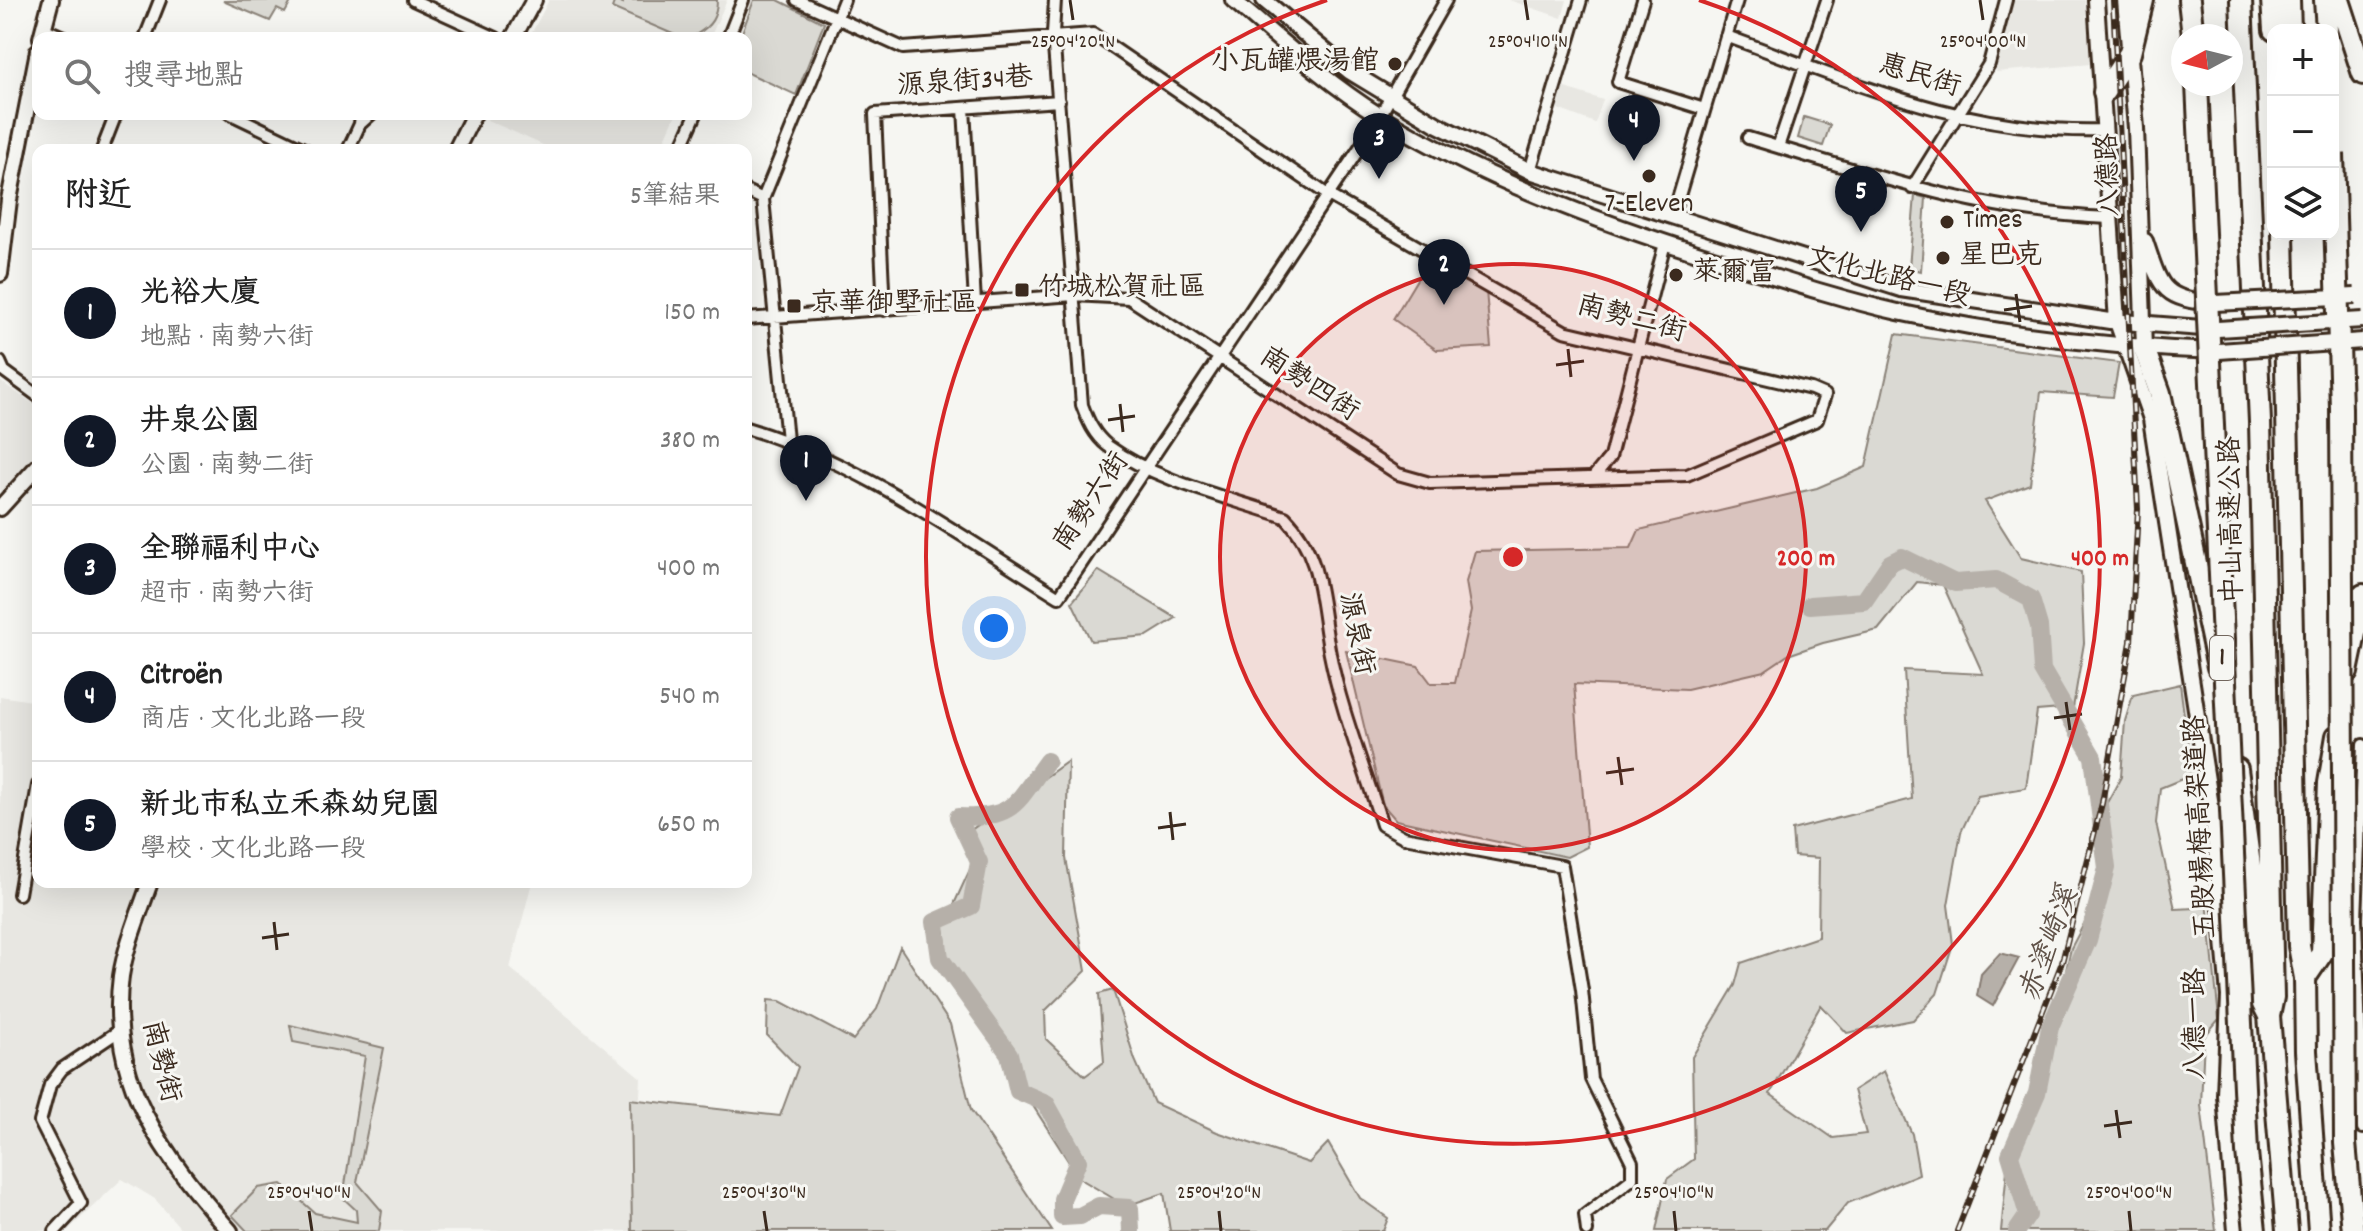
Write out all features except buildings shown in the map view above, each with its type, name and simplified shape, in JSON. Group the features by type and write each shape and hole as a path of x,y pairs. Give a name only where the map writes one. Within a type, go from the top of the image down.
{"highway":[{"path":"2104,92 2130,53 2143,0"},
{"path":"2189,0 2192,24"},
{"name":"中山高速公路","path":"2239,0 2248,123 2261,437 2273,997 2269,1016 2287,1231"},
{"path":"2272,0 2274,24"},
{"path":"2289,0 2290,24"},
{"path":"2325,0 2327,24"},
{"path":"2339,0 2363,74"},
{"name":"五股楊梅高架道路","path":"2198,96 2245,1120 2255,1231"},
{"path":"2333,168 2341,424 2345,1143 2353,1231"},
{"name":"中山高速公路","path":"2283,240 2299,946 2305,978 2306,1051 2319,1231"},
{"path":"2135,347 2160,393 2228,716 2251,873 2259,996 2269,1016"},
{"path":"2305,978 2322,953 2329,783 2363,595"}],"street":[{"path":"42,32 51,0"},
{"path":"147,32 160,0"},
{"path":"413,0 483,32"},
{"path":"516,32 534,0"},
{"path":"730,32 743,0"},
{"name":"南勢二街","path":"797,0 835,20 903,48 1053,34 1093,34 1328,195 1564,331 1825,395"},
{"path":"787,440 763,199 844,0"},
{"name":"源泉街","path":"1055,0 1053,34 1082,405 1090,427 1106,445 1147,468 1285,517 1300,532 1311,553 1327,620 1330,654 1382,825 1404,837 1562,866 1582,990 1591,1079 1632,1162 1632,1179 1585,1215 1587,1231"},
{"name":"文化北路一段","path":"1233,0 1306,62 1380,116 1523,189 1665,243 1895,311 1964,325 2135,347 2219,351 2363,341"},
{"name":"文化北路一段","path":"1264,0 1349,71 1391,98 1530,171 1901,289 2143,324 2218,329 2363,320"},
{"name":"南勢六街","path":"752,430 787,440 871,480 1059,597 1380,116 1446,0"},
{"path":"1530,171 1581,0"},
{"path":"1643,0 1618,82 1704,109"},
{"path":"1595,475 1610,457 1635,349 1737,0"},
{"path":"1778,147 1827,0"},
{"path":"1912,188 1989,64 2006,0"},
{"name":"八德路","path":"2096,0 2117,322 2135,347"},
{"name":"八德路","path":"2125,0 2143,324 2135,347"},
{"name":"惠民街","path":"1726,36 1955,117 2043,129 2106,130"},
{"path":"0,274 9,200 32,82"},
{"name":"源泉街34巷","path":"884,310 875,114 1059,101"},
{"path":"964,108 975,303"},
{"path":"104,144 114,120"},
{"path":"244,120 294,144"},
{"path":"350,144 360,120"},
{"path":"459,144 471,120"},
{"path":"683,144 693,120"},
{"path":"1748,138 1912,188 1996,206 2111,218"},
{"path":"752,194 763,199"},
{"path":"2139,222 2157,276 2179,300 2215,303 2359,294"},
{"name":"南勢四街","path":"752,319 1074,295 1129,298 1398,474 1430,483 1595,475 1687,475 1817,420 1825,395"},
{"name":"八德一路","path":"2135,347 2151,419 2185,656 2213,819 2229,1011 2225,1095 2236,1231"},
{"path":"0,362 4,371 32,392"},
{"path":"0,508 32,473"},
{"path":"2363,745 2356,919 2363,1128"},
{"path":"19,894 32,819"},
{"name":"南勢街","path":"148,888 122,974 122,1029 135,1097 151,1130 230,1231"},
{"path":"55,1231 81,1203 40,1122 50,1085 62,1069 122,1029"}],"shaded area":[{"path":"292,0 285,13 277,9 270,21 223,1"},
{"path":"549,0 727,0 713,32 532,32"},
{"path":"615,0 623,3 623,0 717,0 712,20 700,32 668,32 612,8"},
{"path":"754,0 778,0 824,23 796,95 752,75 752,32 742,32"},
{"path":"1509,0 1567,0 1562,18"},
{"path":"2012,0 2085,0 2091,64 1996,72"},
{"path":"1562,87 1603,100 1595,123 1558,109"},
{"path":"1804,117 1830,125 1823,146 1798,138"},
{"path":"487,120 673,120 663,144 541,144"},
{"path":"1915,195 1926,198 1921,271 1909,268"},
{"path":"1431,256 1486,291 1491,347 1437,350 1393,319"},
{"path":"1896,334 2119,363 2113,397 2041,392 2030,484 1985,501 2021,558 2081,572 2084,643 2073,708 2037,711 2026,788 1978,796 1961,832 1948,905 1953,944 1937,994 1913,1020 1847,1033 1821,1005 1770,1094 1833,1138 1866,1134 1854,1090 1884,1071 1912,1134 1919,1174 1848,1203 1825,1231 1656,1231 1667,1179 1694,1159 1692,1057 1735,985 1741,963 1818,937 1819,858 1794,856 1792,830 1912,799 1904,670 1983,674 1943,585 1917,582 1878,630 1788,655 1764,671 1687,689 1574,684 1587,847 1567,857 1396,820 1383,805 1346,651 1418,666 1431,683 1455,683 1471,611 1466,582 1475,551 1631,548 1639,530 1817,488 1866,467"},
{"path":"0,381 32,403 32,463 0,497"},
{"path":"1098,571 1176,618 1147,636 1091,641 1072,602"},
{"path":"2180,684 2192,775 2160,788 2156,823 2175,909 2196,908 2206,891 2219,1019 2204,1037 2201,1105 2216,1231 2001,1231 2007,1170 2051,1036 2071,948 2111,873 2098,819 2121,777 2125,721 2133,695"},
{"path":"0,696 32,701 32,888 530,888 510,968 641,1078 632,1231 183,1231 155,1199 122,1179 67,1231 0,1231"},
{"path":"1068,761 1066,858 1086,971 1045,1011 1046,1039 1085,1076 1104,1062 1099,994 1113,990 1135,1060 1154,1103 1217,1132 1309,1163 1328,1143 1360,1198 1388,1218 1383,1231 1170,1231 1164,1193 1126,1206 1079,1178 949,974 944,926 972,865 964,835"},
{"path":"900,947 950,1024 971,1110 1052,1231 632,1231 630,1099 780,1116 798,1067 767,1035 768,1000 780,1001 853,1040 877,1009"},
{"path":"2000,953 2019,958 1993,1006 1977,996 1981,974"},
{"path":"290,1025 384,1048 357,1182 382,1211 379,1231 247,1231 232,1215 258,1188 282,1184 315,1213 357,1222 356,1210 343,1198 365,1056 293,1042"}],"waterway":[{"name":"赤塗崎溪","path":"1810,605 1864,601 1890,563 1902,557 1955,583 1996,580 2031,599 2039,626 2042,670 2093,757 2107,868 2088,940 2050,1027 2037,1093 2010,1155 2028,1215 2017,1231"},
{"path":"1047,761 1012,806 992,815 958,817 979,862 971,906 935,922 940,958 1009,1054 1018,1091 1046,1103 1078,1161 1062,1199 1062,1217 1080,1216 1099,1206 1130,1208 1131,1231"}],"railway":[{"path":"1957,1231 2062,962 2102,803 2131,642 2138,509 2113,0"}],"place":[{"name":"小瓦罐煨湯館","path":"1395,64"},
{"name":"Citroën","path":"1634,161"},
{"name":"7-Eleven","path":"1649,176"},
{"name":"全聯福利中心","path":"1379,179"},
{"name":"Times","path":"1947,222"},
{"name":"新北市私立禾森幼兒園","path":"1861,232"},
{"name":"星巴克","path":"1943,258"},
{"name":"萊爾富","path":"1676,275"},
{"name":"竹城松賀社區","path":"1022,290"},
{"name":"井泉公園","path":"1444,305"},
{"name":"京華御墅社區","path":"794,306"},
{"name":"光裕大廈","path":"806,501"}]}
